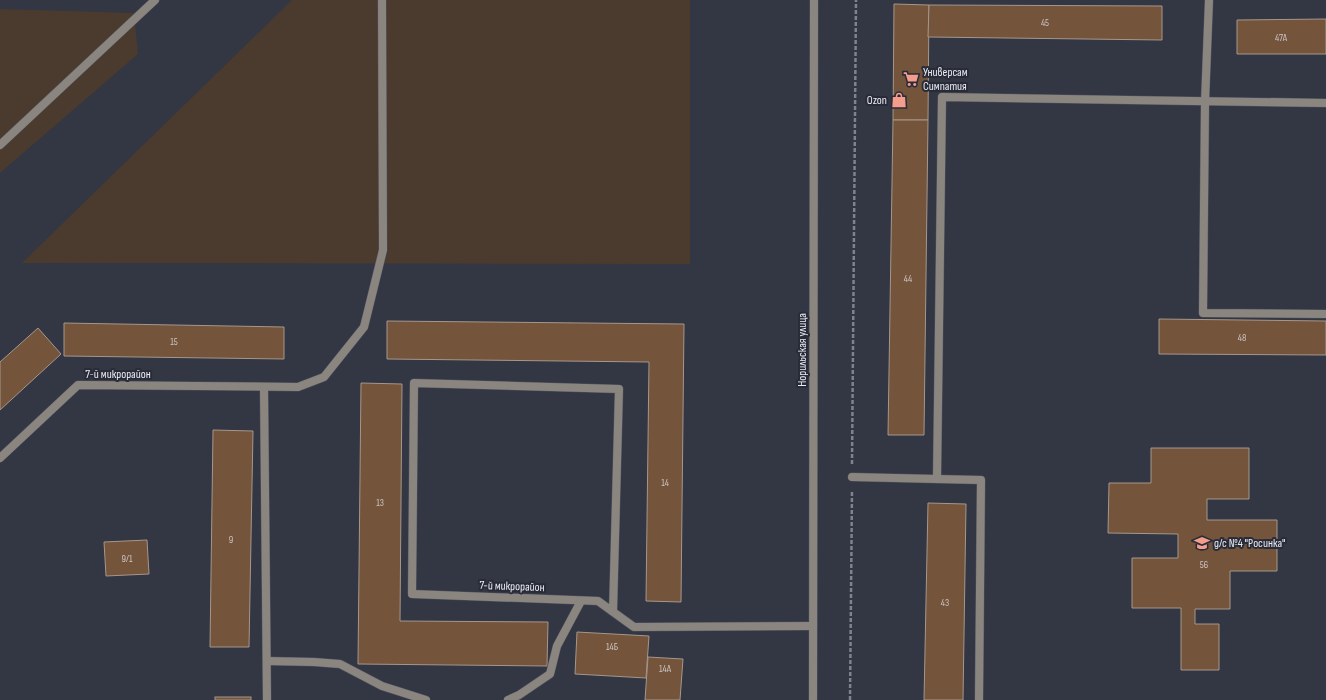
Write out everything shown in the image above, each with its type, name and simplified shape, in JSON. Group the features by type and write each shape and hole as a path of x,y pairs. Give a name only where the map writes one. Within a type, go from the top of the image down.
{"street":[{"path":"0,145 155,0"},
{"name":"7-й микрорайон","path":"0,458 78,385 298,387 324,377 364,327 382,250 382,0"},
{"name":"Норильская улица","path":"813,700 814,0"},
{"path":"1209,0 1205,102 1203,313 1326,314"},
{"path":"936,479 942,97 1326,103"},
{"name":"7-й микрорайон","path":"613,612 619,389 414,383 412,594 598,601 613,612 634,627 814,626"},
{"path":"264,386 267,700"},
{"path":"852,478 981,480 979,700"},
{"path":"508,700 550,674 557,646 581,600"},
{"path":"267,661 340,664 382,686 426,700"}],"path":[{"path":"850,700 856,0"}],"shaded area":[{"path":"292,0 690,0 690,264 22,263"},
{"path":"0,9 134,13 138,54 0,173"}],"building":[{"name":"Универсам Симпатия","path":"894,4 929,5 928,120 893,120"},
{"path":"929,5 1162,6 1162,40 928,37"},
{"path":"1326,19 1326,54 1237,54 1237,20"},
{"path":"893,120 928,120 924,435 888,435"},
{"path":"1159,319 1326,321 1326,355 1159,354"},
{"path":"387,321 684,324 681,602 646,601 649,362 387,359"},
{"path":"64,323 284,327 284,359 64,356"},
{"path":"38,328 61,354 0,410 0,362"},
{"path":"361,383 402,384 400,621 548,622 547,666 358,664"},
{"path":"213,430 253,431 249,647 210,647"},
{"path":"1151,448 1249,448 1249,499 1207,499 1207,520 1277,520 1277,571 1230,571 1230,609 1195,609 1195,624 1219,624 1219,670 1181,670 1181,608 1132,608 1132,558 1178,558 1178,534 1108,533 1109,483 1151,483"},
{"path":"928,503 966,504 963,700 924,700"},
{"path":"147,540 149,574 106,576 104,542"},
{"path":"577,632 649,636 646,678 575,674"},
{"path":"648,657 683,659 680,700 645,700"},
{"path":"215,697 251,697 251,700 215,700"}],"place":[{"name":"Универсам Симпатия","path":"911,79"},
{"name":"Ozon","path":"899,100"},
{"name":"д/с №4 \"Росинка\"","path":"1202,543"}]}
